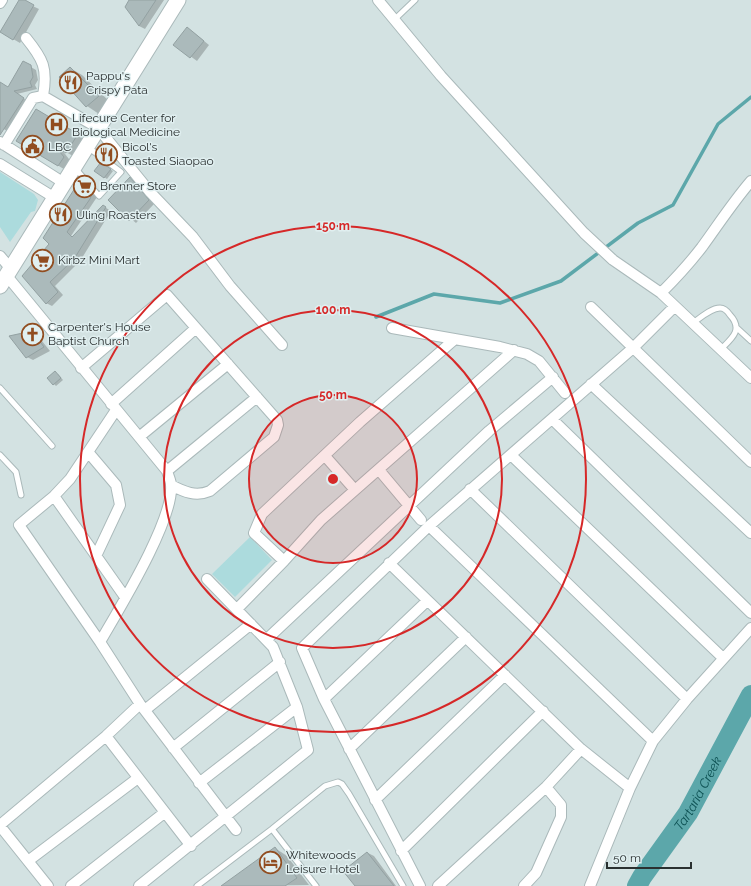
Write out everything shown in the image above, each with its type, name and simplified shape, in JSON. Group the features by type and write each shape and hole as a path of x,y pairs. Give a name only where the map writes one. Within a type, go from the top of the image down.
{"main road":[{"path":"6,277 178,0"}],"street":[{"path":"378,0 441,76 584,233 613,260 661,293 674,307 751,378"},
{"path":"26,38 43,60 46,78 43,96"},
{"path":"64,183 2,144 33,98 43,96 98,128 150,192 193,237 230,286 282,345"},
{"path":"0,164 55,198"},
{"path":"661,293 701,248 736,197 751,181"},
{"path":"0,256 6,277 166,471 171,485 166,518 100,642"},
{"path":"81,368 167,295 277,420 278,425 274,437 210,491 202,494 186,493 171,485"},
{"path":"591,307 751,462"},
{"path":"420,886 324,699 302,648 389,563 425,523 470,489 511,455 633,348 674,307"},
{"path":"196,328 114,407 88,452 70,479 54,496 18,525 100,642 143,707 236,830"},
{"path":"392,328 514,350 534,357 553,377 565,393"},
{"path":"284,561 254,533 262,514 360,422 455,339"},
{"path":"237,608 284,561 321,520 514,350"},
{"path":"139,437 228,364"},
{"path":"266,639 489,431 553,377"},
{"path":"591,384 751,533"},
{"path":"166,471 257,397"},
{"path":"552,419 751,612"},
{"path":"88,452 116,485 120,505 96,556"},
{"path":"511,455 723,658"},
{"path":"325,456 355,490"},
{"path":"379,470 425,523 653,741"},
{"path":"470,489 687,699"},
{"path":"54,496 125,597"},
{"path":"389,563 582,749 630,788"},
{"path":"139,886 191,846 308,750 297,707 273,647 237,608 207,580"},
{"path":"324,699 427,601"},
{"path":"48,886 0,826 106,736 251,624"},
{"path":"590,886 630,788 653,741 687,699 751,628"},
{"path":"349,749 466,638"},
{"path":"173,748 280,662"},
{"path":"375,800 505,675"},
{"path":"199,783 297,707"},
{"path":"401,851 543,711"},
{"path":"106,736 191,846"},
{"path":"438,886 546,787 582,749"},
{"path":"28,861 138,778"},
{"path":"524,886 536,873 561,816 561,805 546,787"},
{"path":"71,886 164,813"}],"lane":[{"path":"395,19 415,0"},
{"path":"74,166 99,196 121,172 87,146"},
{"path":"692,324 714,309 720,308 727,310 736,321 737,328 735,334 720,350"},
{"path":"737,328 751,341"},
{"path":"0,388 52,446"},
{"path":"0,455 16,472 21,495"},
{"path":"197,886 272,829 325,786 338,782 347,791 403,886"},
{"path":"272,829 316,886"}],"shaded area":[{"path":"0,172 34,194 38,200 35,211 31,212 10,242 0,227"},
{"path":"250,537 272,560 235,597 212,574"}],"building":[{"path":"19,0 25,0 34,5 13,40 0,32"},
{"path":"129,0 156,0 139,26 125,7"},
{"path":"187,27 204,41 190,58 173,45"},
{"path":"23,61 31,65 33,77 30,82 32,87 14,91 24,98 0,135 0,82 8,87"},
{"path":"70,67 99,96 86,107 59,77"},
{"path":"36,109 78,134 66,153 55,146 64,157 58,166 16,141"},
{"path":"101,162 111,169 104,178 94,171"},
{"path":"130,177 149,200 129,221 108,200"},
{"path":"85,185 92,194 67,232 72,237 103,205 106,207 71,264 70,263 50,282 58,292 46,304 22,276 49,244 43,238 75,188 80,192"},
{"path":"32,331 44,347 26,358 9,336"},
{"path":"55,371 61,378 53,385 47,378"},
{"name":"Whitewoods Leisure Hotel","path":"275,847 297,878 285,886 221,886"},
{"path":"367,852 394,886 355,886 343,871"}],"waterway":[{"path":"376,317 434,294 500,303 561,281 638,223 673,205 718,124 751,97"},
{"name":"Tartaria Creek","path":"637,886 688,813 751,695"}],"place":[{"name":"Pappu's Crispy Pata","path":"71,83"},
{"name":"Lifecure Center for Biological Medicine","path":"56,125"},
{"name":"LBC","path":"32,147"},
{"name":"Bicol's Toasted Siaopao","path":"106,154"},
{"name":"Brenner Store","path":"84,186"},
{"name":"Uling Roasters","path":"61,215"},
{"name":"Kirbz Mini Mart","path":"42,260"},
{"name":"Carpenter's House Baptist Church","path":"32,334"},
{"name":"Whitewoods Leisure Hotel","path":"270,862"}]}
